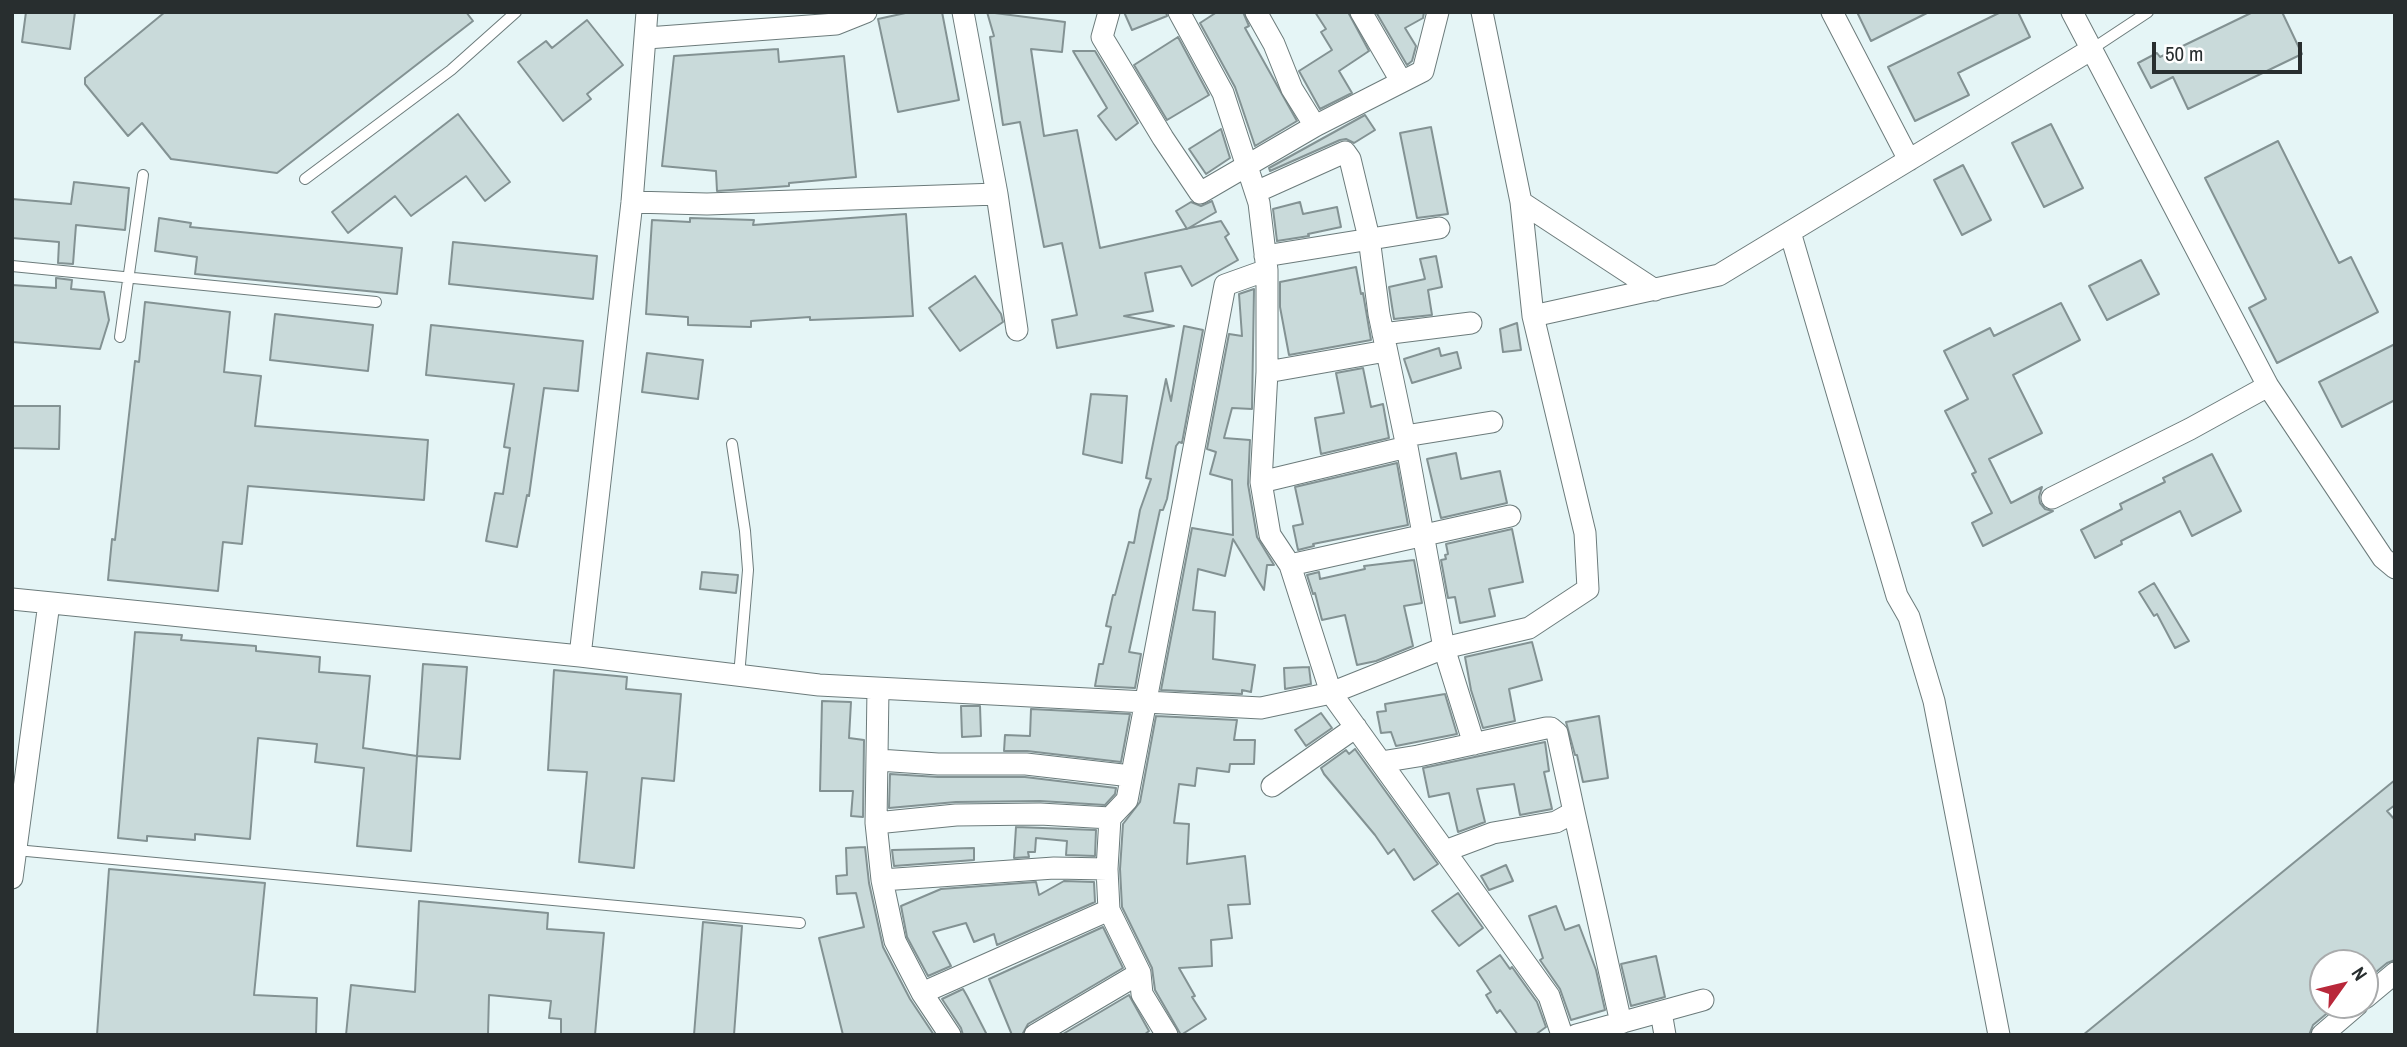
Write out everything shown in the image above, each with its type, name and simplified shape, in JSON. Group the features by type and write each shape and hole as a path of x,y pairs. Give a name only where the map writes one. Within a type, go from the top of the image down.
{"street":[{"path":"580,656 632,202 647,12"},
{"path":"647,38 836,24 866,12"},
{"path":"962,12 997,194 1017,330"},
{"path":"1108,12 1101,37 1163,138 1200,192 1315,125 1423,71 1438,12"},
{"path":"1179,12 1223,93 1256,192 1266,263 1267,372 1261,482 1270,536 1290,565 1331,693 1549,996 1562,1035"},
{"path":"1256,12 1274,44 1292,89 1315,125"},
{"path":"1361,12 1401,81"},
{"path":"12,599 580,656 819,685 1261,708 1331,693 1444,648 1529,628 1588,589 1585,533 1533,316 1521,202 1482,12"},
{"path":"1832,12 1909,160"},
{"path":"2072,12 2268,386 2383,558 2395,568"},
{"path":"1533,316 1719,275 2092,49"},
{"path":"1256,192 1345,152 1354,169 1444,648 1474,744"},
{"path":"632,202 707,204 997,194"},
{"path":"1521,202 1655,290"},
{"path":"1167,1035 1142,994 1140,974 1109,910 1107,869 1110,818 1127,800 1225,285 1266,263 1369,238 1439,228"},
{"path":"1790,232 1897,596 1909,617 1934,701 1999,1035"},
{"path":"1267,372 1471,323"},
{"path":"2052,498 2268,386"},
{"path":"1261,482 1406,442 1492,422"},
{"path":"1290,565 1510,516"},
{"path":"12,878 49,603"},
{"path":"878,689 876,823 882,880 895,941 922,993 950,1035"},
{"path":"1272,786 1356,727"},
{"path":"1381,762 1551,728 1557,733 1621,1023"},
{"path":"878,760 938,764 1026,764 1131,776"},
{"path":"1445,851 1493,833 1556,822 1574,812"},
{"path":"876,823 956,816 1040,814 1110,818"},
{"path":"882,880 1054,868 1107,869"},
{"path":"922,993 1109,910"},
{"path":"2379,986 2395,973"},
{"path":"1035,1035 1140,974"},
{"path":"1576,1035 1703,1000"},
{"path":"1661,1012 1665,1035"},
{"path":"2322,1035 2341,1019"}],"lane":[{"path":"2092,49 2148,12"},
{"path":"305,179 452,70 513,13"},
{"path":"120,338 143,175"},
{"path":"12,266 376,302"},
{"path":"732,444 748,570 739,676"},
{"path":"16,850 800,923"}],"building":[{"path":"26,12 75,12 70,49 22,42"},
{"path":"165,12 466,12 473,21 277,173 171,159 142,123 128,136 85,84 85,78"},
{"path":"910,12 942,12 959,100 898,112 878,19"},
{"path":"987,12 1065,22 1062,52 1031,49 1044,136 1077,130 1100,248 1221,221 1229,234 1225,237 1238,260 1192,286 1181,266 1145,273 1153,311 1124,316 1174,326 1057,348 1052,320 1077,315 1062,243 1044,247 1020,122 1003,125 990,37 994,36"},
{"path":"1124,12 1166,12 1167,16 1132,30"},
{"path":"1217,12 1243,12 1249,26 1245,28 1297,121 1255,146 1235,87 1200,23"},
{"path":"1315,12 1348,12 1369,51 1339,71 1352,93 1320,109 1299,71 1332,50 1321,32 1326,29"},
{"path":"1376,12 1424,12 1423,18 1405,28 1416,46 1412,61 1407,65"},
{"path":"1857,12 1929,12 1871,41"},
{"path":"2001,12 2018,12 2030,37 1958,73 1969,95 1915,121 1888,67"},
{"path":"2253,12 2282,12 2302,54 2188,109 2173,77 2151,88 2138,63 2157,53 2160,57"},
{"path":"587,20 623,65 587,94 591,99 563,121 518,62 546,41 552,48"},
{"path":"1178,37 1209,95 1167,120 1134,65"},
{"path":"778,49 779,62 844,56 856,177 789,183 789,186 717,191 716,171 662,166 674,56"},
{"path":"1073,51 1095,51 1138,123 1116,140 1098,116 1107,108"},
{"path":"458,114 510,182 485,201 466,176 411,216 395,196 348,233 332,212"},
{"path":"1365,115 1375,130 1354,143 1346,139 1340,140 1270,171 1269,168"},
{"path":"2051,124 2083,188 2044,207 2012,143"},
{"path":"1431,127 1448,214 1417,218 1400,133"},
{"path":"1221,129 1230,158 1206,174 1189,149"},
{"path":"2278,141 2339,263 2351,257 2378,312 2277,363 2249,308 2266,299 2205,178"},
{"path":"1963,165 1991,220 1962,235 1934,180"},
{"path":"74,182 129,188 125,230 76,225 73,264 58,263 59,242 12,238 12,199 71,204"},
{"path":"1212,201 1216,212 1187,229 1176,211 1191,202 1201,206"},
{"path":"1300,202 1303,214 1337,207 1341,227 1277,241 1273,209"},
{"path":"906,214 913,316 810,320 810,317 751,321 751,327 688,325 688,317 646,314 652,220 754,220 753,225"},
{"path":"159,218 191,223 190,227 402,248 397,294 195,274 197,257 155,251"},
{"path":"453,242 597,256 593,299 449,284"},
{"path":"1436,256 1442,287 1428,290 1432,315 1394,319 1389,287 1425,279 1420,259"},
{"path":"2141,260 2159,294 2107,320 2089,286"},
{"path":"1356,267 1371,340 1289,355 1280,307 1280,282"},
{"path":"975,276 1001,314 1003,322 960,351 929,308"},
{"path":"56,278 72,280 71,289 104,292 109,320 100,349 12,342 12,285 56,288"},
{"path":"1254,289 1252,409 1232,408 1224,438 1250,440 1248,484 1257,537 1274,565 1267,565 1264,590 1233,539 1225,576 1198,569 1193,610 1215,612 1213,659 1255,665 1251,692 1242,690 1242,694 1161,690 1192,528 1233,535 1232,480 1210,474 1216,452 1207,449 1229,334 1242,336 1239,294"},
{"path":"145,302 230,312 224,372 261,376 255,426 428,440 424,500 248,486 242,544 223,542 218,591 108,580 135,361 139,362"},
{"path":"2061,303 2080,340 2013,375 2042,433 1989,459 2011,503 2042,487 2040,503 2045,509 2053,511 1983,546 1972,523 1992,513 1972,474 1976,472 1945,411 1968,399 1944,351 1990,328 1994,336"},
{"path":"275,314 373,325 368,371 270,360"},
{"path":"1517,323 1521,350 1503,352 1500,329"},
{"path":"431,325 583,341 578,391 544,388 529,496 527,495 517,547 486,541 495,493 503,494 510,448 504,447 514,384 426,375"},
{"path":"1184,326 1203,330 1182,443 1179,442 1176,446 1167,499 1163,510 1160,510 1129,652 1141,654 1135,688 1095,686 1111,627 1106,626 1113,595 1129,542 1134,543 1140,510 1151,479 1146,478 1166,379 1171,401"},
{"path":"2395,344 2395,400 2342,427 2319,382"},
{"path":"1439,348 1441,356 1457,352 1461,368 1412,383 1404,359"},
{"path":"647,353 703,360 698,399 642,392"},
{"path":"1363,368 1371,407 1383,404 1389,438 1321,454 1315,418 1344,413 1336,373"},
{"path":"1091,394 1127,396 1122,463 1083,454"},
{"path":"12,406 60,406 59,449 12,448"},
{"path":"1456,453 1461,479 1500,471 1507,503 1441,518 1427,459"},
{"path":"2212,454 2241,511 2192,536 2180,511 2121,541 2122,544 2095,558 2081,530 2122,509 2120,504 2165,482 2163,478"},
{"path":"1397,463 1408,525 1313,544 1314,546 1298,550 1293,526 1303,524 1295,487"},
{"path":"1512,529 1523,582 1489,589 1495,616 1460,623 1455,597 1448,598 1441,560 1446,559 1445,555 1448,554 1446,544"},
{"path":"1414,560 1422,603 1404,606 1413,646 1376,661 1357,665 1345,615 1322,620 1307,575 1319,572 1320,579 1365,569 1364,566"},
{"path":"702,572 738,575 736,593 700,589"},
{"path":"2154,583 2189,641 2175,648 2157,614 2154,616 2139,592"},
{"path":"135,632 182,635 181,640 256,646 256,651 320,657 319,672 370,676 363,748 417,756 411,851 357,846 364,768 315,762 317,744 258,738 250,839 195,834 195,840 147,836 147,841 118,838"},
{"path":"1532,642 1542,680 1509,689 1515,721 1483,728 1471,690 1465,657"},
{"path":"423,664 467,667 460,759 417,756"},
{"path":"1309,667 1311,684 1285,689 1284,668"},
{"path":"554,670 627,677 626,689 681,694 674,781 642,778 634,868 579,862 587,772 548,770"},
{"path":"1445,694 1457,734 1396,746 1391,732 1381,733 1377,712 1386,711 1385,704"},
{"path":"822,701 851,702 849,738 864,740 863,817 851,816 853,791 820,791"},
{"path":"961,706 980,706 981,736 962,737"},
{"path":"1031,709 1130,714 1121,762 1027,751 1004,751 1005,735 1030,736"},
{"path":"1321,713 1332,728 1306,746 1295,730"},
{"path":"1156,716 1237,720 1234,740 1255,740 1254,764 1230,764 1229,772 1197,768 1195,786 1179,784 1174,823 1189,824 1187,864 1245,856 1250,904 1228,905 1232,938 1211,940 1212,966 1179,968 1206,1019 1181,1035 1155,990 1152,968 1122,907 1120,869 1123,824 1140,802"},
{"path":"1599,716 1608,778 1583,782 1566,722"},
{"path":"1545,742 1549,771 1544,772 1552,809 1520,815 1514,784 1477,789 1485,822 1458,832 1449,793 1429,797 1423,768"},
{"path":"1355,749 1438,864 1414,880 1394,849 1388,854 1321,768 1346,750 1349,754"},
{"path":"890,774 1025,777 1116,788 1115,794 1105,805 1040,801 956,802 889,808"},
{"path":"2395,780 2395,805 2387,811 2395,820 2395,960 2379,970 2379,949 2309,949 2309,1019 2320,1019 2313,1025 2309,1035 2083,1035"},
{"path":"1016,827 1096,830 1095,856 1066,855 1067,841 1036,838 1035,852 1028,852 1029,857 1014,858"},
{"path":"865,847 869,883 883,947 910,999 934,1035 843,1035 819,938 864,927 856,893 837,894 836,876 847,875 846,848"},
{"path":"974,848 974,860 894,866 892,850"},
{"path":"1506,865 1513,881 1489,890 1481,876"},
{"path":"109,869 265,883 254,995 317,998 316,1035 97,1035"},
{"path":"1064,881 1094,882 1095,902 997,945 994,934 974,942 966,923 933,932 951,966 928,976 907,937 901,906 941,889 1036,882 1039,895"},
{"path":"1458,893 1483,928 1459,946 1432,911"},
{"path":"419,901 548,913 547,929 604,933 595,1035 561,1035 561,1019 549,1018 551,1001 489,995 488,1035 346,1035 351,985 415,992"},
{"path":"1556,906 1565,930 1579,925 1596,970 1605,1010 1571,1020 1560,989 1540,960 1543,958 1529,916"},
{"path":"703,922 742,926 734,1035 694,1035"},
{"path":"1103,927 1123,968 1028,1024 1022,1035 1012,1035 989,979"},
{"path":"1500,955 1537,1002 1546,1027 1535,1035 1518,1035 1500,1010 1497,1013 1486,995 1491,992 1477,971"},
{"path":"1656,956 1665,997 1631,1006 1621,964"},
{"path":"963,989 987,1035 963,1035 942,999"},
{"path":"1129,995 1149,1031 1144,1035 1063,1034"}]}
